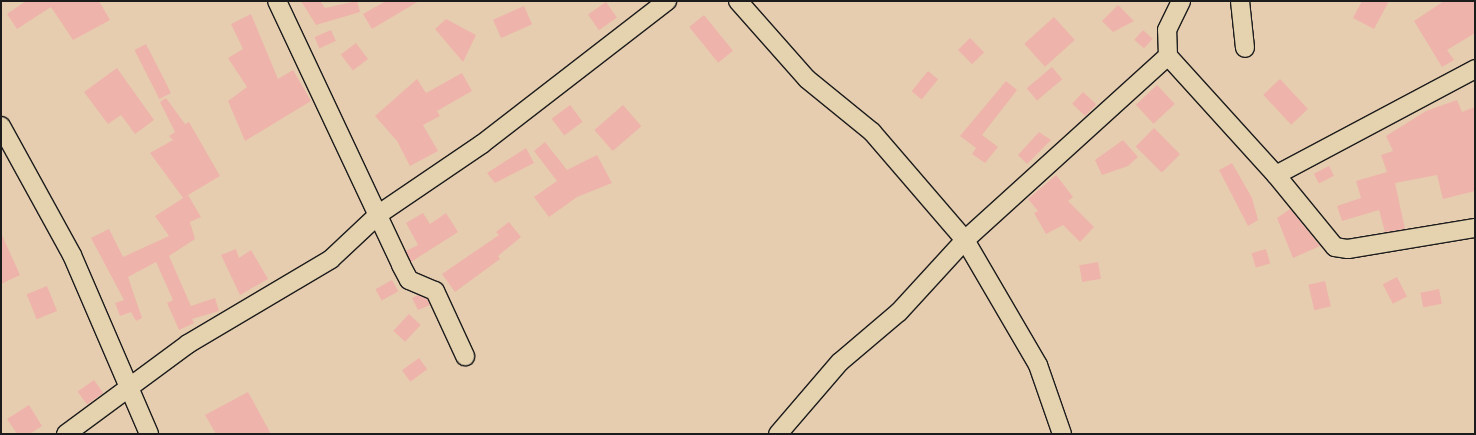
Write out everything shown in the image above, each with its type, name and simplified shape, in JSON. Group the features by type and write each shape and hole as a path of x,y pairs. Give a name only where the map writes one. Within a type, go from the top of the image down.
{"street":[{"path":"277,1 409,280 435,292 465,356"},
{"path":"66,434 188,344 332,259 379,214 482,144 667,1"},
{"path":"738,1 807,80 872,132 965,240 1038,365 1062,434"},
{"path":"1181,1 1167,30 1168,56 1276,175 1335,247 1348,249 1475,228"},
{"path":"1240,1 1244,48"},
{"path":"778,434 840,362 899,312 965,240 1168,56"},
{"path":"1276,175 1475,69"},
{"path":"1,126 72,254 127,389 149,434"}],"building":[{"path":"26,1 99,1 110,20 73,40 51,7 17,29 7,14"},
{"path":"301,1 320,1 325,8 357,1 360,12 316,25"},
{"path":"386,1 419,1 372,29 363,14"},
{"path":"1362,1 1389,1 1374,29 1353,18"},
{"path":"1444,1 1475,1 1475,33 1447,50 1454,60 1442,67 1414,21"},
{"path":"606,2 617,18 599,30 588,15"},
{"path":"1118,5 1134,21 1113,32 1102,21"},
{"path":"524,6 532,24 501,38 493,20"},
{"path":"251,14 278,79 293,70 311,101 245,141 228,101 247,87 228,58 243,49 231,24"},
{"path":"704,15 733,51 718,63 689,27"},
{"path":"1054,17 1075,40 1045,67 1024,44"},
{"path":"446,19 476,35 463,62 435,29"},
{"path":"331,30 336,41 319,48 315,37"},
{"path":"1143,30 1153,39 1144,48 1134,40"},
{"path":"970,38 984,52 972,64 958,50"},
{"path":"356,43 368,59 353,70 341,54"},
{"path":"146,44 171,93 159,99 134,50"},
{"path":"1052,67 1062,79 1037,100 1027,88"},
{"path":"117,68 154,120 135,134 121,115 108,124 84,92"},
{"path":"928,71 938,79 922,99 912,91"},
{"path":"462,73 472,91 437,111 440,116 423,125 438,151 410,166 397,141 375,116 417,79 426,93"},
{"path":"1280,79 1308,109 1291,125 1263,95"},
{"path":"1006,81 1017,90 982,135 998,147 985,163 972,154 976,148 960,136"},
{"path":"1157,85 1175,104 1154,124 1136,105"},
{"path":"1083,92 1096,104 1085,116 1072,104"},
{"path":"166,98 185,124 189,122 220,176 183,198 150,153 173,140 169,136 175,132 160,102"},
{"path":"1457,100 1462,112 1475,107 1475,191 1443,199 1437,175 1395,183 1405,229 1385,232 1379,210 1342,221 1337,206 1361,198 1356,181 1387,172 1381,155 1393,151 1386,136 1426,111"},
{"path":"570,105 583,122 564,136 552,119"},
{"path":"623,105 641,126 613,151 594,130"},
{"path":"1154,128 1180,154 1162,173 1136,146"},
{"path":"1039,132 1051,140 1027,164 1018,155"},
{"path":"1123,140 1138,157 1128,166 1102,175 1095,160"},
{"path":"545,142 567,170 597,155 612,183 577,197 549,217 534,197 557,181 534,151"},
{"path":"526,148 534,163 495,183 487,173"},
{"path":"1232,163 1252,198 1258,220 1248,226 1219,170"},
{"path":"1329,166 1334,176 1319,184 1314,174"},
{"path":"1056,175 1073,197 1068,201 1094,227 1080,242 1063,225 1046,234 1034,213 1038,211 1028,199"},
{"path":"188,195 201,217 190,222 195,239 169,256 191,306 215,298 219,311 192,319 194,323 179,330 167,303 173,300 156,262 128,277 142,318 136,321 131,312 120,316 115,303 124,300 91,238 109,229 123,257 169,236 155,216"},
{"path":"1290,209 1320,246 1293,258 1277,218"},
{"path":"423,213 430,224 446,213 458,232 411,262 406,251 418,245 406,223"},
{"path":"509,222 521,237 498,256 500,259 455,292 442,274 499,235 496,232"},
{"path":"1,233 20,275 1,284"},
{"path":"236,249 239,258 251,250 268,279 240,295 221,255"},
{"path":"1266,249 1270,263 1256,268 1252,253"},
{"path":"1098,262 1101,279 1082,282 1079,265"},
{"path":"1397,277 1407,297 1393,304 1383,284"},
{"path":"392,280 398,291 382,301 375,289"},
{"path":"1325,281 1331,306 1314,310 1308,285"},
{"path":"47,286 57,311 37,319 27,294"},
{"path":"1439,289 1442,304 1423,307 1420,293"},
{"path":"418,295 427,299 430,305 418,310 412,298"},
{"path":"409,314 421,325 405,342 393,331"},
{"path":"419,358 427,369 410,382 402,370"},
{"path":"94,380 103,393 87,405 78,391"},
{"path":"248,392 271,434 216,434 205,415"},
{"path":"29,405 42,426 30,434 17,434 7,419"}]}
